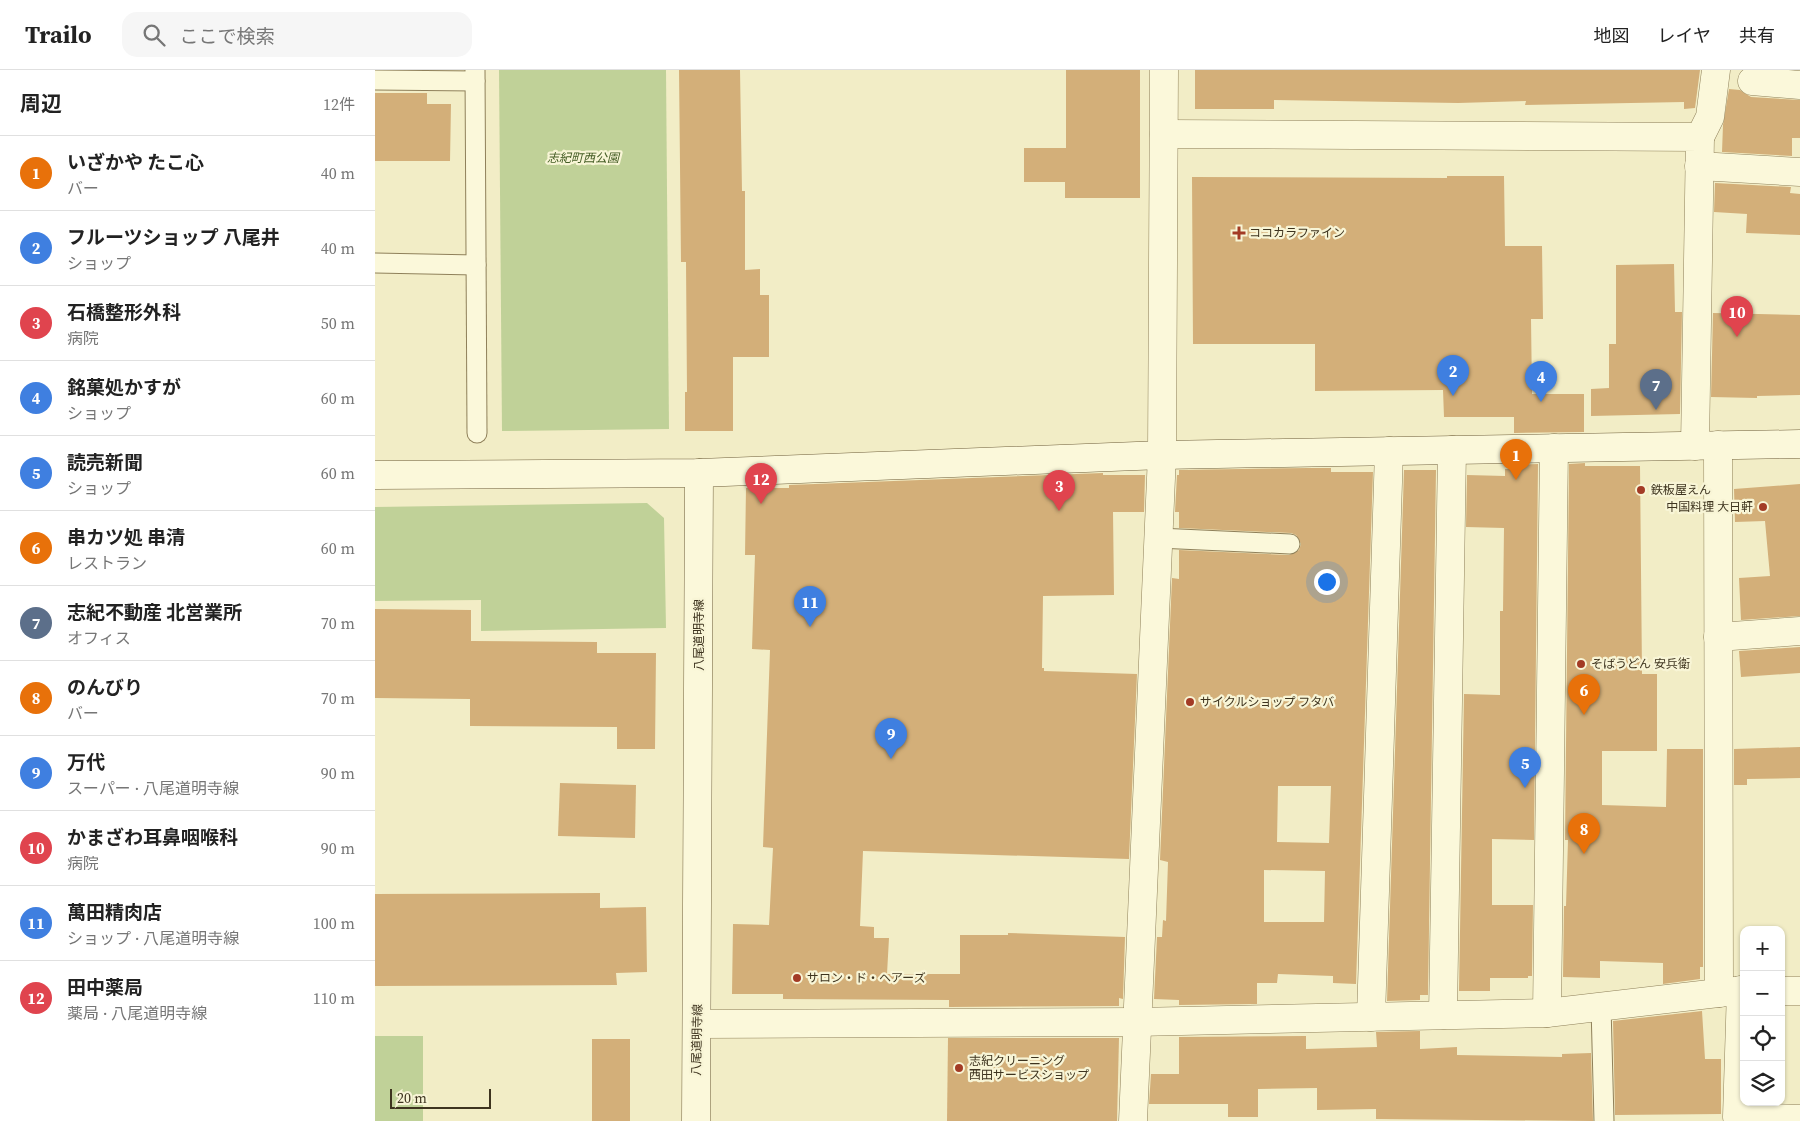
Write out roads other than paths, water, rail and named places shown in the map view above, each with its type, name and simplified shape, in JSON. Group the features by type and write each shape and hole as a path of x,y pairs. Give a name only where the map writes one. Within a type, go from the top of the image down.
{"street":[{"path":"1133,1121 1162,455 1164,70"},
{"path":"1716,70 1710,117 1700,137 1699,166 1706,446 1718,637 1734,991 1737,1116 1748,1119 1800,1119"},
{"path":"1752,81 1800,84"},
{"path":"1164,134 1700,137"},
{"path":"1699,166 1800,172"},
{"path":"375,475 699,473 1162,455 1800,444"},
{"path":"1547,1013 1554,448"},
{"path":"1443,1015 1452,450"},
{"path":"1371,1017 1389,451"},
{"name":"八尾道明寺線","path":"696,1121 699,473"},
{"path":"1718,637 1800,631"},
{"path":"697,1024 1136,1022 1547,1013 1734,991"},
{"path":"1785,991 1800,991"}],"lane":[{"path":"375,80 475,76 477,434"},
{"path":"375,263 476,265"},
{"path":"1158,538 1289,544"},
{"path":"1601,1006 1604,1121"}],"place":[{"name":"ココカラファイン","path":"1239,233"},
{"name":"かまざわ耳鼻咽喉科","path":"1737,337"},
{"name":"フルーツショップ 八尾井","path":"1453,396"},
{"name":"銘菓処かすが","path":"1541,402"},
{"name":"志紀不動産 北営業所","path":"1656,410"},
{"name":"いざかや たこ心","path":"1516,480"},
{"name":"鉄板屋えん","path":"1641,490"},
{"name":"田中薬局","path":"761,504"},
{"name":"中国料理 大日軒","path":"1763,507"},
{"name":"石橋整形外科","path":"1059,511"},
{"name":"萬田精肉店","path":"810,627"},
{"name":"そばうどん 安兵衛","path":"1581,664"},
{"name":"サイクルショップ フタバ","path":"1190,702"},
{"name":"串カツ処 串清","path":"1584,715"},
{"name":"万代","path":"891,759"},
{"name":"読売新聞","path":"1525,788"},
{"name":"のんびり","path":"1584,854"},
{"name":"サロン・ド・ヘアーズ","path":"797,978"},
{"name":"志紀クリーニング 西田サービスショップ","path":"959,1068"}],"park label":[{"name":"志紀町西公園","path":"583,158"}]}
